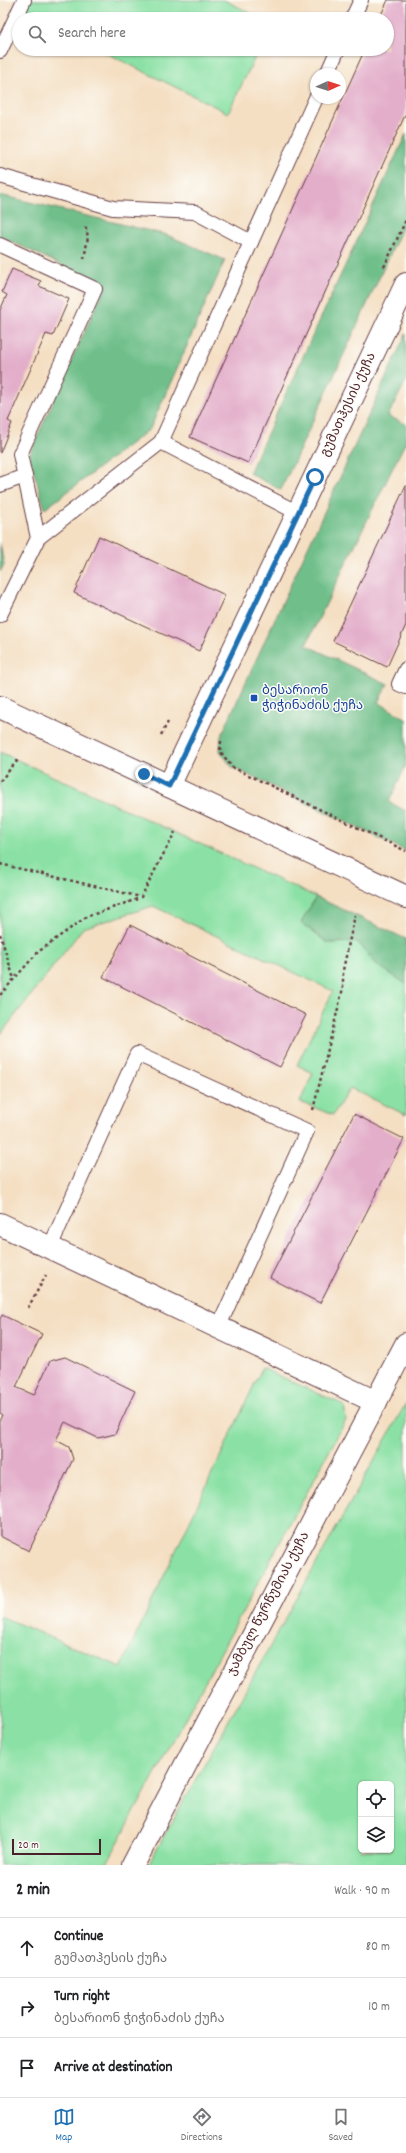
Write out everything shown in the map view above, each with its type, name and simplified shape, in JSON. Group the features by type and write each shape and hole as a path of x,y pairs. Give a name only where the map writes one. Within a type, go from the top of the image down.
{"street":[{"name":"გუმათჰესის ქუჩა","path":"169,786 406,284"},
{"path":"0,707 406,897"},
{"path":"0,1224 376,1402"},
{"name":"ჯამბულ წურწუმიას ქუჩა","path":"133,1865 406,1344"}],"lane":[{"path":"18,12 24,0"},
{"path":"355,12 361,0"},
{"path":"0,51 12,26"},
{"path":"330,68 335,56"},
{"path":"0,615 38,538 161,442 313,104"},
{"path":"0,176 113,208 195,212 251,242"},
{"path":"0,245 95,289 20,454 38,538"},
{"path":"161,442 298,513"},
{"path":"0,485 25,476"},
{"path":"406,669 399,684 406,687"},
{"path":"54,1250 137,1054 307,1132 218,1328"}],"path":[{"path":"77,280 83,270 88,237 81,198"},
{"path":"221,736 220,751 232,767 406,851"},
{"path":"0,781 18,760"},
{"path":"0,995 38,952 86,917 141,897 175,832"},
{"path":"0,864 141,897"},
{"path":"307,1132 343,988 343,970 355,915"},
{"path":"0,934 14,979"},
{"path":"28,1308 54,1250"}],"green space":[{"path":"29,0 224,0 249,12 23,12"},
{"path":"112,56 256,56 228,113"},
{"path":"406,134 406,220 281,490 249,473"},
{"path":"0,195 167,235 225,260 150,429 45,509 29,455 105,286 0,236"},
{"path":"406,334 406,381 388,416 406,424 406,441 306,645 388,684 378,702 406,719 406,765 389,802 406,811 406,851 232,767 220,751 221,736"},
{"path":"0,543 4,565 0,572"},
{"path":"0,752 316,897 301,923 328,943 358,942 376,964 406,984 406,1115 350,1088 333,1115 300,1102 313,1073 297,1065 333,991 153,906 83,928 0,1035"},
{"path":"316,897 406,939 406,984 376,964 358,942 328,943 301,923"},
{"path":"262,1368 344,1405 346,1420 106,1865 0,1865 0,1616 121,1667"},
{"path":"406,1403 406,1865 148,1865"}],"building":[{"path":"388,0 406,0 406,113 248,463 190,437 340,104 346,104 346,91 362,56 394,56 394,12 382,12"},
{"path":"12,269 41,281 39,286 69,299 53,336 46,334 8,421 12,423 0,453 0,310 7,295 2,292"},
{"path":"406,485 406,625 387,667 333,641"},
{"path":"99,536 225,595 199,651 74,593"},
{"path":"130,925 306,1015 280,1067 103,977"},
{"path":"354,1114 404,1139 320,1303 270,1278"},
{"path":"2,1315 42,1334 16,1387 34,1395 50,1361 65,1357 135,1391 115,1434 98,1438 65,1422 56,1440 69,1447 73,1459 29,1551 0,1536 0,1421 3,1415 0,1413 0,1319"}],"place":[{"name":"ბესარიონ ჭიჭინაძის ქუჩა","path":"254,698"}],"route":[{"path":"144,774 169,786 315,477"}]}
